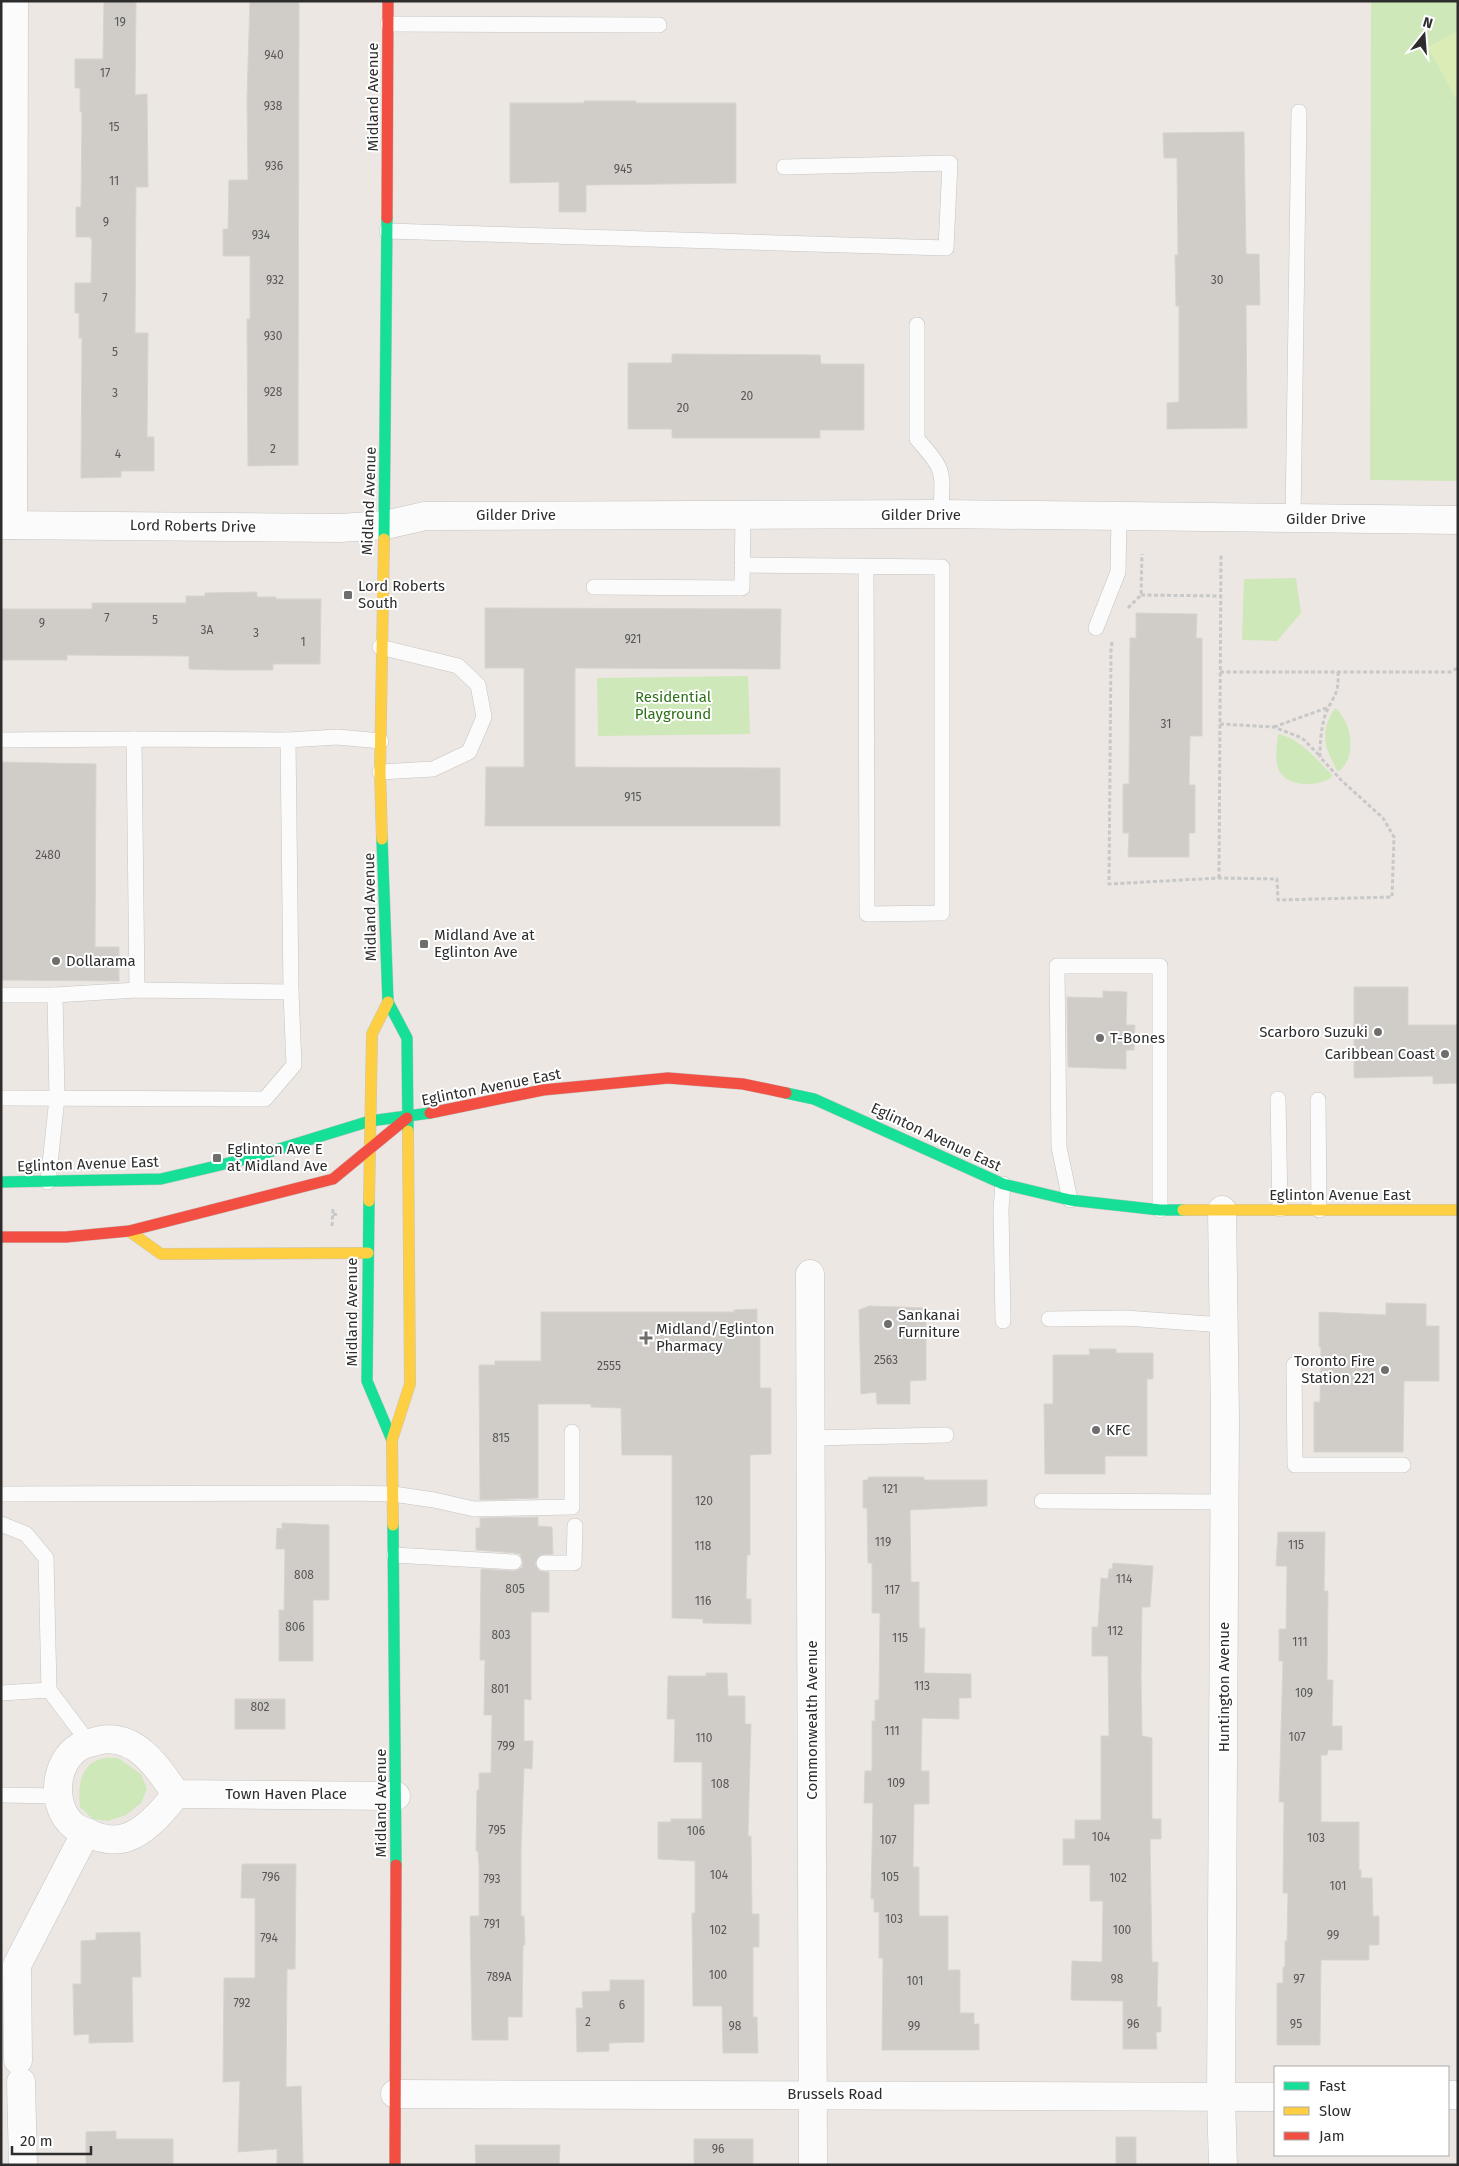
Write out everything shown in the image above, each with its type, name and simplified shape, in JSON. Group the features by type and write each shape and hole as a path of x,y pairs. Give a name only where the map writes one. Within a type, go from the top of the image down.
{"main road":[{"name":"Midland Avenue","path":"388,1 385,525 382,559 380,647 380,772 388,1002 407,1038 410,1384 392,1440 396,1796 395,2165"},
{"name":"Midland Avenue","path":"388,1002 372,1034 367,1381 392,1440"},
{"name":"Eglinton Avenue East","path":"1,1182 161,1179 250,1158 370,1121 407,1118 543,1090 668,1078 712,1080 814,1099 1003,1184 1070,1200 1160,1210 1458,1210"},
{"name":"Eglinton Avenue East","path":"1,1237 66,1237 129,1231 333,1179 407,1118"},
{"path":"129,1231 162,1254 368,1253"}],"street":[{"path":"7,525 7,168 14,1"},
{"name":"Gilder Drive","path":"385,525 425,516 941,514 1458,520"},
{"name":"Lord Roberts Drive","path":"7,525 340,528 385,525"},
{"name":"Huntington Avenue","path":"1222,1210 1225,1502 1221,2098 1223,2165"},
{"name":"Commonwealth Avenue","path":"810,1274 813,2165"},
{"path":"110,1739 127,1743 144,1752 162,1773 176,1794 163,1811 128,1837 98,1838 74,1826 60,1806 62,1765 79,1746 89,1743 110,1739"},
{"name":"Town Haven Place","path":"176,1794 396,1796"},
{"path":"23,2165 20,2071 9,1965 86,1832"},
{"name":"Brussels Road","path":"395,2094 1274,2097"}],"lane":[{"path":"388,24 659,25"},
{"path":"1294,519 1299,112"},
{"path":"388,231 946,248 950,163 784,167"},
{"path":"917,325 917,439 937,461 942,471 941,514"},
{"path":"594,587 742,588 743,515"},
{"path":"1096,628 1118,572 1119,517"},
{"path":"742,565 866,566 942,567 942,913 866,914 866,566"},
{"path":"380,647 458,666 478,685 484,717 469,752 433,769 380,772"},
{"path":"1,740 288,740 337,737 381,740"},
{"path":"134,739 137,990"},
{"path":"1,1098 265,1099 294,1065 291,992 288,740"},
{"path":"1070,1200 1059,1147 1057,966 1160,966 1160,1210"},
{"path":"1,995 55,995 137,990 291,992"},
{"path":"48,1182 57,1098 55,995"},
{"path":"1278,1099 1280,1209"},
{"path":"1318,1100 1319,1210"},
{"path":"1003,1184 1001,1209 1003,1322"},
{"path":"1049,1319 1125,1318 1223,1324"},
{"path":"1294,1365 1295,1465 1403,1464"},
{"path":"1,1494 393,1494 434,1500 474,1509 572,1507 572,1432"},
{"path":"811,1438 946,1435"},
{"path":"1042,1501 1225,1502"},
{"path":"1,1524 26,1534 46,1558 49,1690 89,1743"},
{"path":"544,1563 574,1563 575,1526"},
{"path":"394,1554 514,1562"},
{"path":"1,1693 49,1690"},
{"path":"1,1795 59,1796"}],"path":[{"path":"1124,612 1141,595 1142,554"},
{"path":"1218,878 1221,555"},
{"path":"1141,595 1221,596"},
{"path":"1114,634 1111,650 1109,884 1218,878 1277,879 1278,900 1392,897 1394,837 1383,818 1341,780 1302,738 1274,727 1220,724"},
{"path":"1220,672 1450,672 1458,668"},
{"path":"1320,757 1320,737 1330,707 1339,690 1338,672"},
{"path":"1274,727 1330,707"},
{"path":"332,1229 333,1204"},
{"path":"332,1214 338,1214"}],"green space":[{"path":"1371,1 1458,1 1458,481 1370,480"},
{"path":"1458,31 1458,103 1428,47"},
{"path":"1296,578 1301,613 1277,641 1242,640 1244,579"},
{"name":"Residential Playground","path":"748,676 750,734 598,736 597,678"},
{"path":"1335,708 1341,714 1349,730 1350,740 1348,758 1338,772 1329,755 1325,740 1327,725"},
{"path":"1278,734 1294,740 1308,750 1332,775 1331,778 1309,784 1286,779 1278,768 1276,752"},
{"path":"118,1758 141,1774 147,1789 141,1803 126,1815 108,1821 93,1819 80,1807 79,1793 83,1773 92,1763 98,1760"}],"building":[{"path":"104,1 136,1 135,95 147,94 148,187 136,187 135,333 148,333 147,437 154,437 154,471 121,471 121,477 81,478 82,338 79,338 79,313 75,313 75,283 91,283 92,240 90,237 76,237 76,207 81,207 82,112 80,112 80,88 75,88 75,59 103,59"},
{"path":"250,1 299,1 298,465 248,466 247,319 250,319 250,256 223,256 223,229 228,229 229,180 248,180 247,98"},
{"path":"584,101 736,103 736,183 586,185 586,212 559,212 559,182 510,183 510,103 584,103"},
{"path":"1244,132 1246,254 1259,254 1260,305 1246,305 1247,428 1167,429 1167,403 1179,402 1179,306 1176,306 1175,255 1178,255 1177,158 1164,158 1163,133"},
{"path":"672,354 820,355 821,364 864,364 864,430 820,430 820,438 672,438 672,429 628,429 628,363 672,363"},
{"path":"257,592 257,597 321,599 320,664 273,664 273,670 225,670 189,669 189,656 67,655 67,660 1,660 1,609 92,609 92,603 186,603 186,596 205,596 205,593"},
{"path":"485,608 781,609 780,669 575,668 575,767 780,768 780,826 485,826 486,767 524,767 524,668 485,668"},
{"path":"1136,613 1197,614 1196,638 1202,638 1202,736 1190,736 1189,785 1195,785 1195,833 1189,833 1189,857 1128,857 1129,833 1123,833 1123,784 1129,784 1130,638 1136,638"},
{"path":"1,762 96,764 95,947 119,947 119,981 1,980"},
{"path":"1354,987 1408,987 1408,1025 1458,1025 1458,1083 1433,1084 1433,1076 1354,1078"},
{"name":"T-Bones","path":"1103,991 1127,992 1126,1025 1135,1025 1134,1050 1126,1050 1126,1069 1068,1067 1067,997 1103,998"},
{"name":"Toronto Fire Station 221","path":"1386,1303 1426,1304 1426,1326 1439,1326 1439,1381 1404,1381 1403,1452 1314,1452 1314,1402 1320,1402 1321,1347 1319,1347 1319,1312 1386,1315"},
{"path":"869,1306 926,1308 926,1380 910,1381 910,1404 877,1404 876,1392 861,1394 859,1310"},
{"path":"757,1309 757,1334 760,1334 760,1388 771,1388 771,1454 750,1455 750,1555 747,1555 746,1599 751,1599 751,1624 703,1623 703,1619 672,1618 672,1455 622,1455 621,1408 591,1407 591,1404 538,1404 538,1498 480,1500 479,1365 495,1365 495,1361 541,1361 541,1312 734,1312 734,1310"},
{"name":"KFC","path":"1089,1349 1116,1349 1116,1353 1153,1353 1153,1379 1147,1379 1147,1456 1105,1456 1105,1474 1045,1474 1044,1404 1053,1404 1053,1355 1090,1355"},
{"path":"868,1477 924,1477 924,1480 987,1480 987,1506 910,1510 911,1582 919,1582 919,1628 925,1628 924,1673 971,1674 971,1698 959,1698 959,1719 922,1718 921,1771 929,1771 929,1804 914,1804 913,1867 919,1867 919,1916 948,1916 948,1970 960,1970 960,2013 974,2013 974,2024 979,2024 979,2050 882,2050 883,1958 879,1958 879,1912 874,1912 874,1899 871,1899 873,1803 864,1803 865,1771 872,1771 872,1721 875,1721 875,1700 879,1700 880,1613 872,1613 872,1563 868,1563 867,1508 863,1508 863,1480 868,1480"},
{"path":"538,1517 538,1526 552,1527 553,1554 540,1555 535,1563 539,1571 549,1572 549,1612 531,1612 531,1700 524,1699 524,1741 533,1741 532,1769 524,1768 521,1916 524,1916 525,1945 523,1945 522,2017 508,2017 508,2040 472,2040 470,1916 479,1916 479,1865 478,1851 476,1851 477,1790 479,1790 479,1773 491,1773 492,1715 484,1715 485,1660 480,1660 481,1569 514,1571 522,1568 523,1562 520,1554 476,1550 476,1528 480,1528 480,1518"},
{"path":"282,1523 329,1525 329,1600 313,1600 313,1661 279,1661 279,1610 284,1610 285,1549 276,1549 277,1528 282,1529"},
{"path":"1278,1532 1325,1532 1324,1591 1328,1591 1327,1680 1333,1680 1332,1726 1342,1726 1342,1750 1328,1750 1327,1755 1321,1755 1321,1822 1359,1822 1359,1870 1361,1870 1361,1878 1372,1878 1373,1916 1379,1916 1379,1945 1369,1945 1369,1960 1321,1960 1320,2045 1277,2045 1277,1983 1283,1983 1283,1967 1285,1967 1288,1893 1283,1893 1284,1802 1279,1802 1283,1661 1279,1661 1279,1629 1286,1629 1287,1566 1276,1566"},
{"path":"1113,1563 1153,1566 1150,1607 1142,1607 1141,1676 1142,1736 1152,1738 1152,1819 1161,1819 1161,1839 1150,1839 1152,1962 1158,1962 1157,2007 1161,2007 1161,2032 1156,2032 1157,2049 1123,2049 1123,2001 1071,2000 1072,1961 1102,1962 1103,1901 1090,1901 1090,1865 1063,1865 1063,1839 1075,1839 1075,1820 1101,1820 1101,1736 1109,1736 1108,1656 1092,1656 1092,1627 1098,1627 1101,1578 1108,1579 1109,1569 1112,1569"},
{"path":"706,1673 727,1673 728,1696 745,1696 745,1724 751,1724 748,1836 751,1836 752,1914 759,1914 759,1947 753,1947 753,2017 757,2017 758,2053 723,2053 722,2006 693,2006 692,1913 695,1913 695,1861 658,1859 658,1822 671,1822 671,1819 702,1819 702,1762 674,1762 675,1719 667,1719 668,1676 706,1676"},
{"path":"235,1699 285,1699 285,1729 235,1729"},
{"path":"242,1864 296,1864 295,1969 287,1969 286,2087 301,2086 303,2165 277,2165 277,2149 238,2152 240,2081 223,2082 224,1978 255,1978 255,1898 241,1898"},
{"path":"140,1932 141,1977 132,1977 133,2042 89,2043 89,2034 74,2035 73,1984 81,1984 81,1941 96,1940 96,1933"},
{"path":"610,1980 644,1980 644,2042 609,2043 609,2051 577,2052 576,2008 583,2008 582,1992 610,1991"},
{"path":"116,2131 116,2139 173,2139 173,2165 86,2165 86,2132"},
{"path":"1116,2137 1136,2137 1136,2165 1116,2165"},
{"path":"694,2139 753,2139 753,2165 694,2165"},
{"path":"475,2145 560,2145 559,2165 476,2165"}],"traffic: fast":[{"path":"384,539 387,218"},
{"path":"382,839 388,1002 407,1038 408,1131"},
{"path":"786,1093 814,1099 1003,1184 1070,1200 1160,1210 1183,1210"},
{"path":"1,1182 161,1179 250,1158 370,1121 430,1113"},
{"path":"369,1201 367,1381 392,1440"},
{"path":"393,1525 396,1865"}],"traffic: slow":[{"path":"382,839 380,772 384,539"},
{"path":"369,1201 372,1034 388,1002"},
{"path":"393,1525 392,1440 410,1384 408,1131"},
{"path":"1183,1210 1458,1210"},
{"path":"129,1231 161,1254 368,1253"}],"traffic: jam":[{"path":"387,218 388,1"},
{"path":"430,1113 543,1090 668,1078 743,1084 786,1093"},
{"path":"1,1237 66,1237 129,1231 333,1179 407,1118"},
{"path":"395,2165 396,1865"}],"place":[{"name":"Lord Roberts South","path":"348,595"},
{"name":"Midland Ave at Eglinton Ave","path":"424,944"},
{"name":"Dollarama","path":"56,961"},
{"name":"Scarboro Suzuki","path":"1378,1032"},
{"name":"T-Bones","path":"1100,1038"},
{"name":"Caribbean Coast","path":"1445,1054"},
{"name":"Eglinton Ave E at Midland Ave","path":"217,1158"},
{"name":"Sankanai Furniture","path":"888,1324"},
{"name":"Midland/Eglinton Pharmacy","path":"646,1338"},
{"name":"Toronto Fire Station 221","path":"1385,1370"},
{"name":"KFC","path":"1096,1430"}]}
